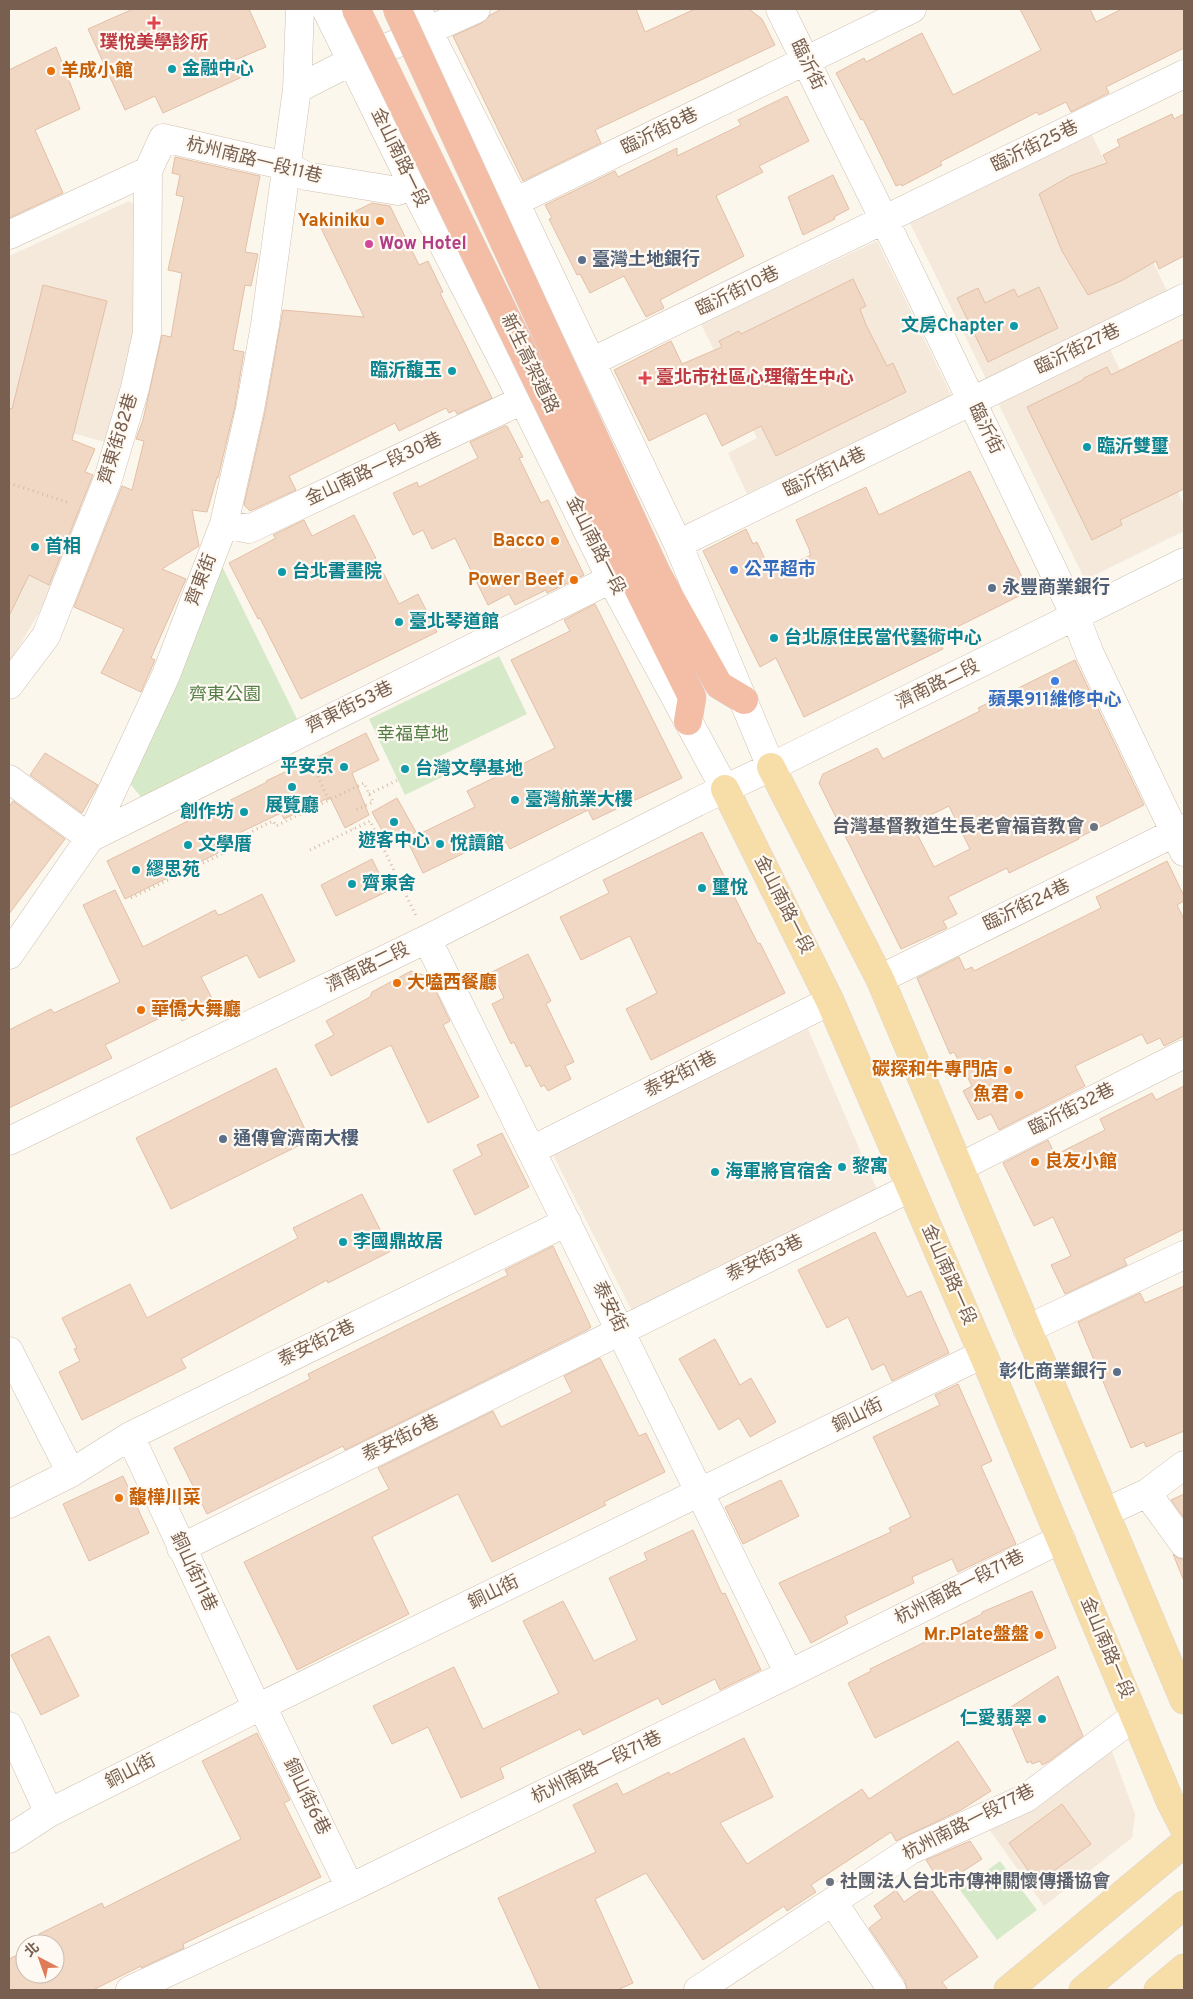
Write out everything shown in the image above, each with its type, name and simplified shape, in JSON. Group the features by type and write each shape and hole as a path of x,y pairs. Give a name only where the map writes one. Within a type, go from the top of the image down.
{"highway":[{"name":"新生高架道路","path":"356,9 692,697 688,721"},
{"name":"新生高架道路","path":"397,9 635,579"},
{"path":"635,579 719,686 744,700"}],"main road":[{"path":"772,767 880,979 1027,1329 1181,1684"},
{"name":"金山南路一段","path":"725,789 830,1000 983,1354 1170,1801 1184,1828"},
{"path":"1008,1990 1184,1843"},
{"path":"1083,1990 1184,1905"},
{"path":"1158,1990 1184,1968"}],"street":[{"name":"齊東街","path":"9,954 90,838 166,675 224,524 250,409 265,325 296,89 300,9"},
{"name":"金山南路一段","path":"326,9 412,184 523,400 635,579"},
{"path":"296,89 352,61 422,20 476,9"},
{"name":"臨沂街","path":"780,9 885,220 1075,616 1090,654 1181,838"},
{"name":"臨沂街8巷","path":"515,202 912,9"},
{"path":"422,20 515,202 678,544 772,767"},
{"name":"臨沂街25巷","path":"885,220 1184,74"},
{"name":"杭州南路一段11巷","path":"148,171 163,138 287,166 306,176 398,191 412,184"},
{"path":"9,235 148,171"},
{"name":"齊東街82巷","path":"9,685 46,636 108,479 135,388 147,333 148,171"},
{"name":"臨沂街10巷","path":"591,362 885,220"},
{"name":"臨沂街27巷","path":"972,402 1184,298"},
{"name":"金山南路一段30巷","path":"224,524 249,529 523,400"},
{"name":"臨沂街14巷","path":"678,544 972,402"},
{"name":"濟南路二段","path":"9,1141 427,939 1184,562"},
{"name":"齊東街53巷","path":"90,838 635,579"},
{"name":"金山南路一段","path":"688,721 725,789"},
{"path":"9,779 90,838"},
{"name":"臨沂街24巷","path":"880,979 1181,838"},
{"name":"泰安街","path":"427,939 789,1674"},
{"name":"泰安街1巷","path":"532,1150 830,1000"},
{"name":"臨沂街32巷","path":"960,1166 1184,1054"},
{"name":"泰安街3巷","path":"621,1331 910,1188"},
{"name":"泰安街2巷","path":"9,1504 71,1473 130,1436 567,1222"},
{"path":"1027,1329 1184,1255"},
{"name":"泰安街6巷","path":"181,1548 621,1331"},
{"path":"9,1351 71,1473"},
{"name":"銅山街","path":"9,1839 49,1814 260,1707 983,1354"},
{"name":"銅山街11巷","path":"130,1436 181,1548 260,1707"},
{"path":"1106,1512 1153,1501 1184,1465"},
{"path":"1153,1501 1184,1544"},
{"name":"杭州南路一段71巷","path":"130,1990 350,1888 1061,1539"},
{"name":"銅山街6巷","path":"260,1707 350,1888"},
{"name":"杭州南路一段77巷","path":"698,1990 911,1850 1026,1798 1136,1716"},
{"path":"9,1726 49,1814"},
{"path":"832,1902 892,1990"}],"path":[{"path":"9,483 95,511"},
{"path":"219,694 220,685"},
{"path":"308,756 329,800"},
{"path":"369,794 398,780"},
{"path":"131,898 224,853 221,847 273,821 276,826 364,783 373,802 356,810"},
{"path":"310,850 370,821 427,939"},
{"path":"351,824 353,829"}],"shaded area":[{"path":"1092,135 1167,291 987,381 910,223"},
{"path":"129,201 141,209 135,355 112,444 21,419 23,411 9,407 9,256"},
{"path":"877,241 952,397 747,494 728,453 757,438 701,324"},
{"path":"1110,349 1184,505 1184,531 1085,580 998,403"},
{"name":"首相","path":"9,486 85,511 52,591 9,663"},
{"name":"海軍將官宿舍","path":"808,1029 877,1190 632,1311 552,1153"},
{"path":"1110,1746 1135,1814 1132,1838 1044,1906 986,1825"}],"green space":[{"name":"齊東公園","path":"219,560 297,719 141,797 127,780"},
{"name":"幸福草地","path":"499,656 527,714 434,759 442,777 405,795 369,719"},
{"path":"1000,1861 1037,1910 997,1940 960,1890"}],"building":[{"name":"金融中心","path":"133,9 249,9 266,47 235,60 242,77 163,113 155,96 125,110 88,29"},
{"path":"502,9 636,9 645,32 695,9 749,9 762,19 775,45 595,130 601,143 523,181 453,36 482,23 490,15"},
{"path":"1020,9 1090,9 1096,22 1122,9 1184,9 1184,48 1106,87 1109,93 1071,112 1066,102 1039,115 1037,112 940,162 942,165 902,186 901,184 896,186 863,119 861,120 836,73 864,58 866,62 922,33 953,95 1041,50"},
{"path":"56,47 80,109 35,130 63,193 9,218 9,70"},
{"path":"787,96 809,141 759,166 763,172 716,196 744,256 660,300 664,308 646,317 624,276 590,293 580,274 577,275 549,219 552,218 545,205 615,171 618,177 677,148 677,156 741,125 738,120"},
{"path":"1172,114 1174,119 1184,114 1184,256 1159,269 1156,261 1121,281 1088,295 1062,251 1039,194 1070,176 1107,163 1103,155 1120,146 1117,140"},
{"path":"175,157 260,176 245,252 258,254 251,286 245,285 233,350 244,352 235,406 218,478 207,512 192,510 199,546 162,569 186,579 151,658 155,660 141,692 101,673 124,629 74,607 122,486 132,490 144,441 136,439 143,420 162,335 171,337 182,273 168,270 184,197 176,195 180,175 172,173"},
{"path":"833,175 849,209 834,217 835,219 803,235 788,197"},
{"path":"372,203 390,206 419,265 428,261 443,292 440,293 492,398 457,414 455,410 449,413 446,408 399,431 395,423 289,476 296,490 250,511 244,505 265,412 283,310 364,317 321,228"},
{"path":"853,279 866,306 860,309 866,325 887,366 893,363 906,392 776,456 761,426 722,446 706,413 649,441 614,370 671,341 682,364 722,347 719,341 739,331 741,334"},
{"path":"43,285 107,301 72,440 95,449 85,472 93,475 49,585 29,575 9,616 9,408 12,409"},
{"name":"文房Chapter","path":"1039,287 1058,328 988,362 957,298 978,288 985,303 1014,289 1018,297"},
{"path":"1184,339 1184,489 1120,520 1122,525 1092,540 1027,407 1107,367 1111,375"},
{"path":"507,426 523,457 519,458 541,503 548,500 584,575 547,593 546,590 515,605 509,594 488,605 455,538 432,549 423,530 413,535 393,493 417,482 419,487 478,458 470,442"},
{"path":"970,471 1029,591 937,637 943,649 804,717 776,658 760,667 703,551 746,529 753,544 757,542 772,574 811,555 796,520 866,487 879,515"},
{"path":"354,515 399,604 418,594 437,632 301,699 260,618 258,619 229,563 276,538 273,535 304,520 312,536"},
{"path":"595,604 682,778 593,820 588,810 510,849 506,842 495,848 491,840 423,873 407,840 475,807 467,791 555,748 511,660 570,631 564,620"},
{"path":"1075,660 1144,805 1009,873 1007,868 948,897 957,914 943,921 947,928 901,949 819,783 823,774 877,748 883,759 980,711 978,708","holes":["949,806 970,849 934,867 912,824"]},
{"path":"366,733 379,760 352,773 369,815 345,828 330,797 284,819 281,813 214,845 218,853 125,899 107,861"},
{"path":"45,753 98,785 82,813 30,775"},
{"name":"遊客中心","path":"397,798 416,832 390,845 372,812"},
{"path":"13,801 65,839 9,914 9,807"},
{"path":"702,832 758,944 760,943 785,993 651,1060 626,1009 657,993 630,936 581,960 560,917 609,893 603,880"},
{"name":"齊東舍","path":"372,859 388,891 336,916 321,885"},
{"path":"1167,861 1184,896 1184,901 1177,905 1184,919 1184,1036 1164,1046 1160,1038 1147,1044 1142,1034 1075,1066 1085,1086 999,1130 991,1114 978,1120 963,1091 972,1086 954,1052 950,1054 917,978 959,957 965,970 972,967 974,971 1101,908 1096,897"},
{"path":"115,890 143,947 215,910 218,915 222,914 262,894 295,961 259,978 247,955 201,977 215,1004 182,1021 176,1010 105,1045 112,1058 9,1108 9,1030 51,1009 54,1013 120,982 83,905"},
{"path":"528,954 551,1001 546,1004 574,1062 565,1066 571,1079 548,1091 544,1085 541,1087 530,1065 526,1067 514,1042 511,1044 492,1004 504,998 492,972"},
{"path":"411,971 429,977 450,1021 443,1025 479,1097 428,1123 391,1045 331,1076 315,1045 334,1035 326,1021 370,997 372,992"},
{"name":"通傳會濟南大樓","path":"276,1068 310,1140 171,1209 136,1138"},
{"path":"1184,1086 1184,1229 1124,1259 1127,1265 1065,1294 1051,1265 1071,1256 1053,1217 1034,1226 1003,1163 1048,1140 1055,1155 1105,1130 1100,1119 1152,1093 1156,1100"},
{"path":"502,1133 529,1187 475,1215 453,1170 482,1155 477,1145"},
{"path":"362,1194 391,1251 328,1283 327,1280 181,1359 186,1368 82,1420 59,1372 80,1361 74,1349 77,1348 62,1318 130,1284 147,1318 298,1238 293,1228"},
{"path":"875,1232 907,1297 921,1291 949,1353 892,1381 884,1364 872,1370 848,1317 827,1328 798,1270"},
{"path":"553,1246 591,1327 345,1450 343,1446 207,1514 174,1448 310,1379 308,1374 508,1275 505,1270"},
{"path":"1184,1286 1184,1431 1146,1447 1144,1442 1131,1448 1078,1322 1140,1293 1145,1303"},
{"path":"715,1339 740,1385 751,1378 776,1422 750,1437 739,1418 719,1430 679,1359"},
{"path":"600,1358 639,1436 646,1433 665,1472 604,1502 606,1505 492,1562 458,1494 372,1537 409,1614 297,1670 244,1562 389,1489 378,1468 493,1411 501,1427 572,1392 564,1376"},
{"path":"958,1384 992,1461 981,1466 1016,1544 958,1572 952,1559 912,1577 914,1583 845,1616 848,1623 811,1643 779,1583 891,1532 889,1528 911,1517 873,1437 940,1405 935,1395"},
{"path":"123,1476 149,1533 89,1561 63,1504"},
{"path":"781,1480 799,1516 743,1544 725,1507"},
{"path":"1184,1494 1184,1518 1171,1500"},
{"path":"693,1530 722,1594 725,1593 761,1670 720,1690 715,1679 662,1705 658,1698 583,1735 580,1729 500,1768 504,1778 461,1798 428,1727 392,1744 373,1706 454,1667 483,1729 559,1693 523,1621 563,1601 594,1661 637,1640 609,1578 647,1560 644,1553"},
{"path":"1173,1554 1178,1558 1184,1559 1184,1581"},
{"path":"1032,1591 1056,1648 875,1738 848,1683 871,1671 870,1669 982,1614 982,1612"},
{"path":"49,1636 79,1696 41,1715 11,1655"},
{"name":"仁愛翡翠","path":"1058,1676 1083,1736 1042,1765 1040,1761 1032,1764 1031,1761 1027,1763 1005,1711"},
{"path":"257,1733 290,1800 284,1803 321,1877 183,1944 184,1948 141,1968 141,1966 93,1990 9,1990 9,1959 15,1956 15,1984 65,1984 65,1934 39,1934 102,1903 104,1908 241,1839 202,1761"},
{"path":"744,1738 773,1797 720,1823 747,1864 862,1789 869,1799 958,1741 991,1791 961,1810 896,1841 891,1832 811,1885 816,1892 787,1911 784,1906 703,1960 646,1873 595,1899 633,1983 617,1990 540,1990 498,1898 596,1852 573,1805 617,1783 623,1795 669,1772 670,1775"},
{"path":"1062,1804 1091,1844 1037,1883 1009,1843"},
{"path":"970,1841 982,1859 942,1885 926,1860"},
{"path":"928,1885 978,1957 942,1982 948,1990 907,1990 905,1981 869,1928 882,1918 874,1906 896,1890 904,1902"}],"place":[{"name":"璞悅美學診所","path":"154,23"},
{"name":"金融中心","path":"172,69"},
{"name":"羊成小館","path":"51,71"},
{"name":"Yakiniku","path":"380,221"},
{"name":"Wow Hotel","path":"369,244"},
{"name":"臺灣土地銀行","path":"582,260"},
{"name":"文房Chapter","path":"1014,326"},
{"name":"臨沂馥玉","path":"452,371"},
{"name":"臺北市社區心理衛生中心","path":"645,378"},
{"name":"臨沂雙璽","path":"1087,447"},
{"name":"Bacco","path":"555,541"},
{"name":"首相","path":"35,547"},
{"name":"公平超市","path":"734,570"},
{"name":"台北書畫院","path":"282,572"},
{"name":"Power Beef","path":"574,580"},
{"name":"永豐商業銀行","path":"992,588"},
{"name":"臺北琴道館","path":"399,622"},
{"name":"台北原住民當代藝術中心","path":"774,638"},
{"name":"蘋果911維修中心","path":"1055,681"},
{"name":"平安京","path":"344,767"},
{"name":"台灣文學基地","path":"405,769"},
{"name":"展覽廳","path":"292,787"},
{"name":"臺灣航業大樓","path":"515,800"},
{"name":"創作坊","path":"244,812"},
{"name":"遊客中心","path":"394,822"},
{"name":"台灣基督教道生長老會福音教會","path":"1094,827"},
{"name":"悅讀館","path":"440,844"},
{"name":"文學厝","path":"188,845"},
{"name":"繆思苑","path":"136,870"},
{"name":"齊東舍","path":"352,884"},
{"name":"璽悅","path":"702,888"},
{"name":"大嗑西餐廳","path":"397,983"},
{"name":"華僑大舞廳","path":"141,1010"},
{"name":"碳探和牛專門店","path":"1008,1070"},
{"name":"魚君","path":"1019,1095"},
{"name":"通傳會濟南大樓","path":"223,1139"},
{"name":"良友小館","path":"1035,1162"},
{"name":"黎寓","path":"842,1167"},
{"name":"海軍將官宿舍","path":"715,1172"},
{"name":"李國鼎故居","path":"343,1242"},
{"name":"彰化商業銀行","path":"1117,1372"},
{"name":"馥樺川菜","path":"119,1498"},
{"name":"Mr.Plate盤盤","path":"1039,1635"},
{"name":"仁愛翡翠","path":"1042,1719"},
{"name":"社團法人台北市傳神關懷傳播協會","path":"830,1882"}]}
